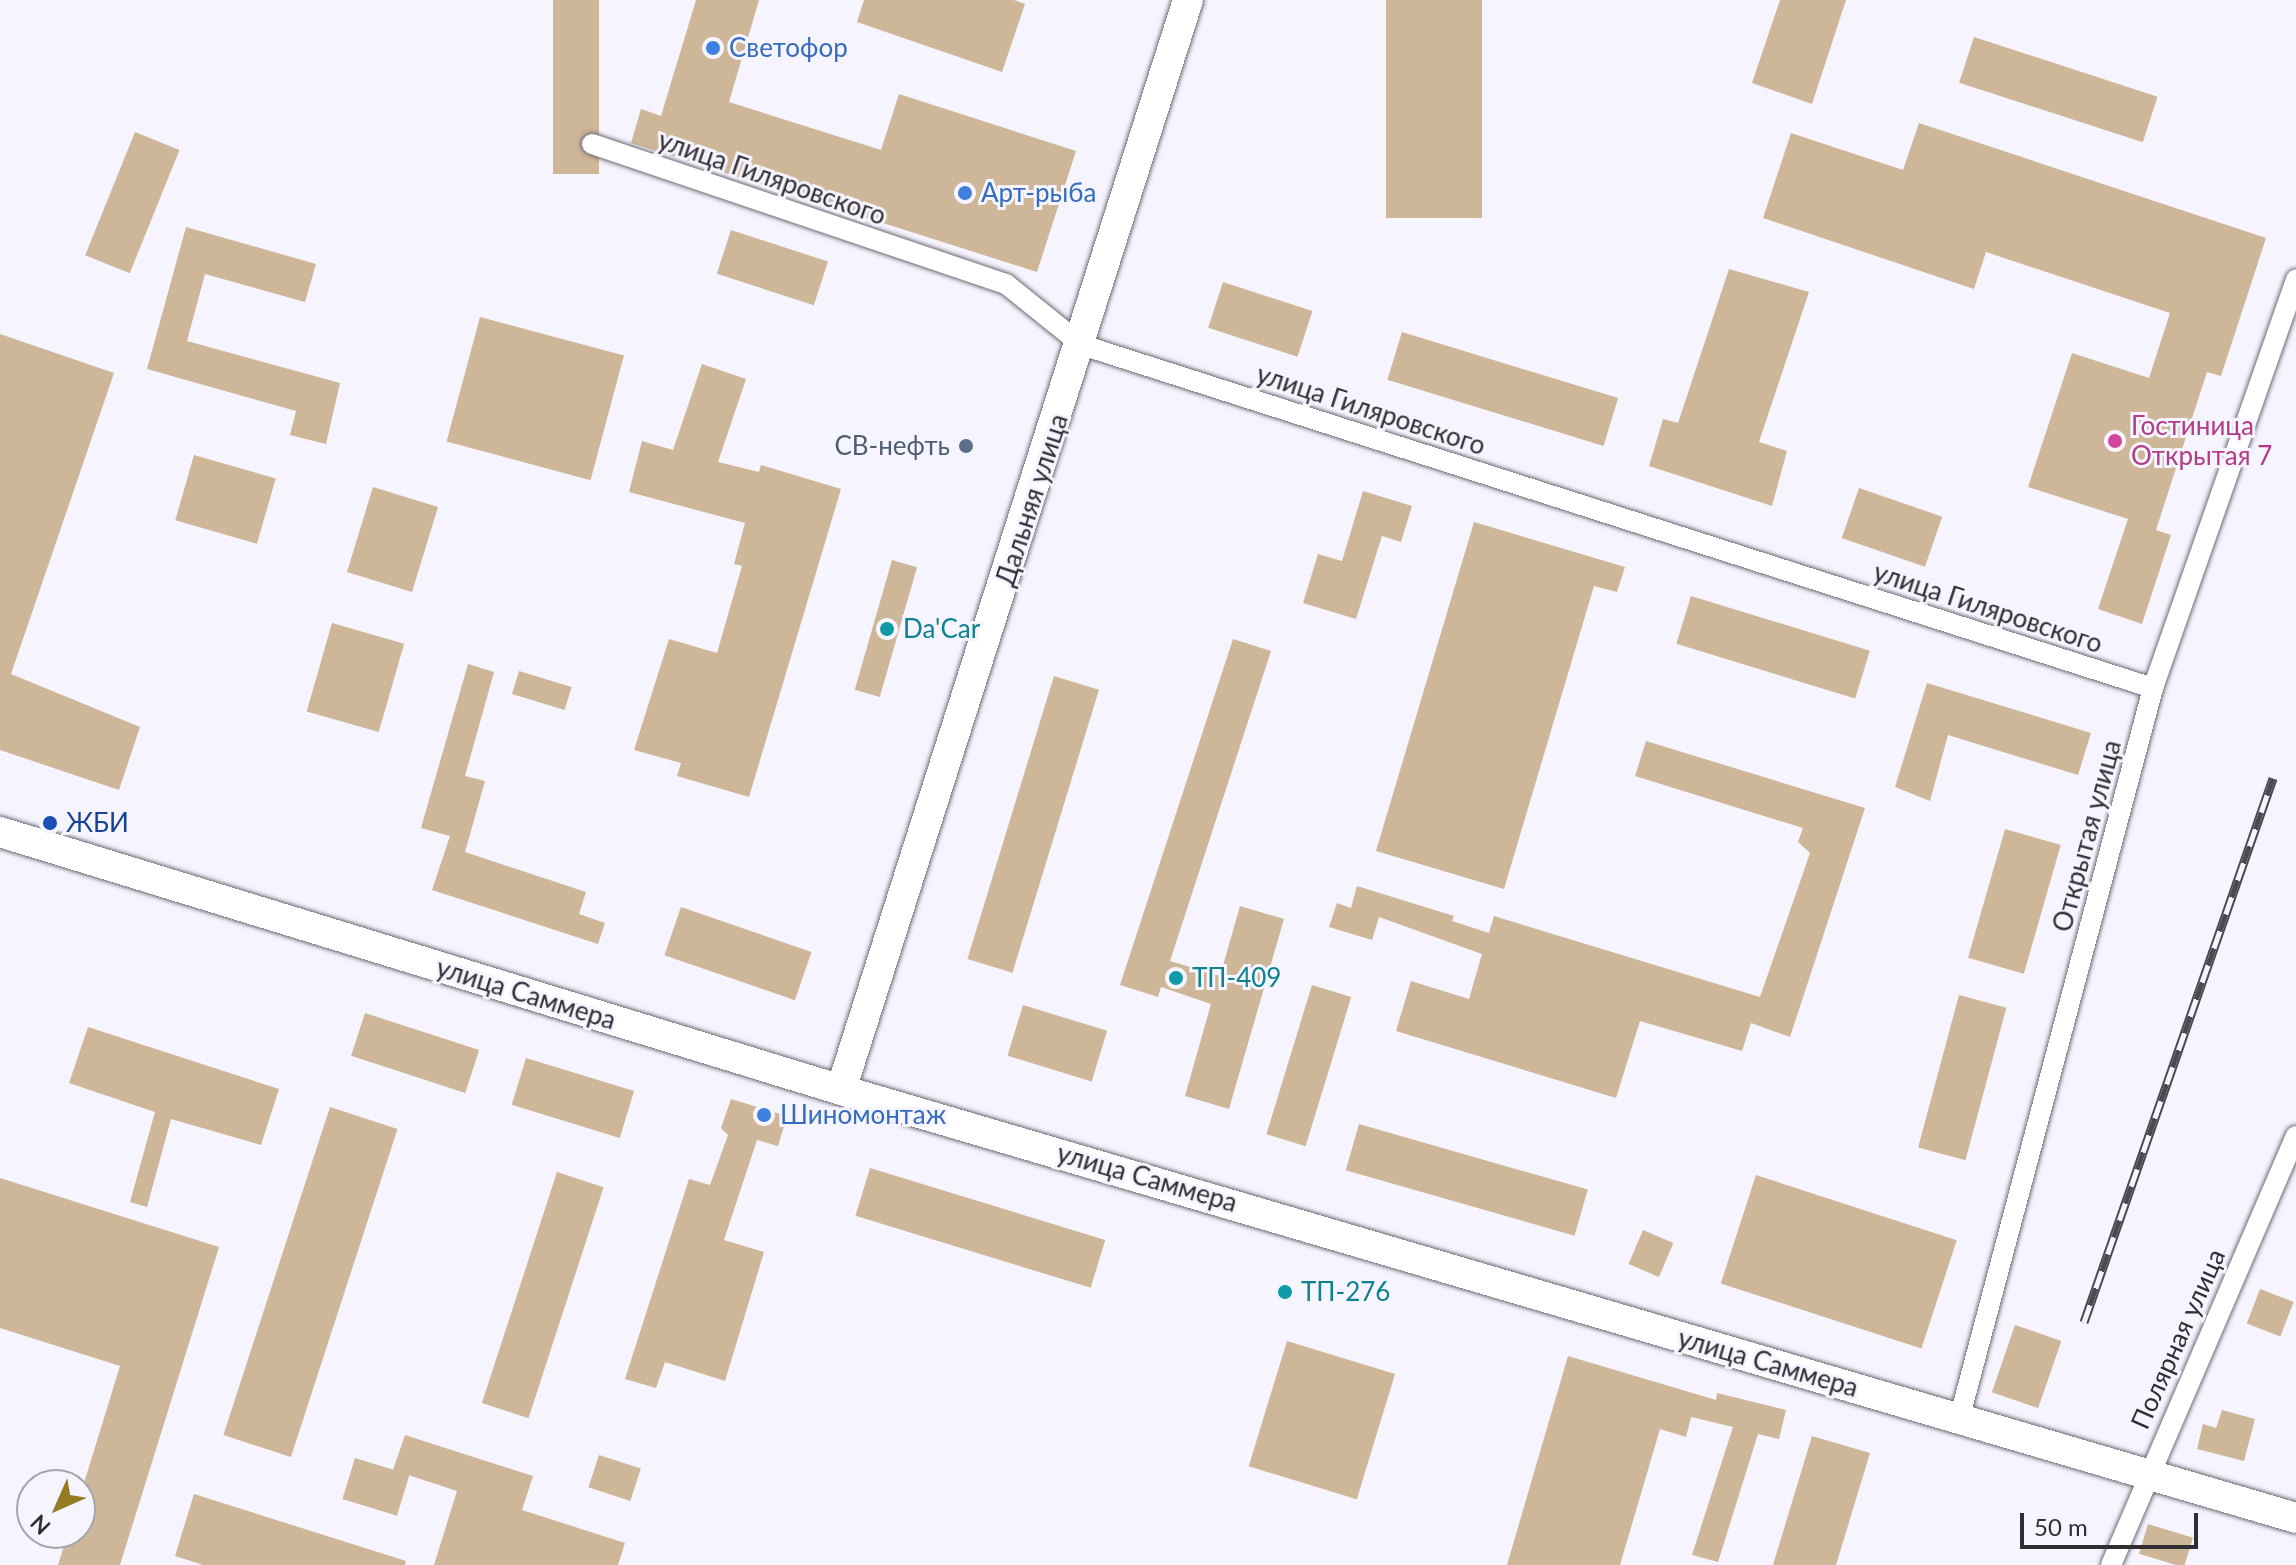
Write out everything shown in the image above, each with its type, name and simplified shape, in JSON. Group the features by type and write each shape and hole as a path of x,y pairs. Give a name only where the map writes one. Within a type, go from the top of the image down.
{"street":[{"name":"Дальняя улица","path":"841,1090 1082,345 1188,0"},
{"name":"улица Гиляровского","path":"592,144 1006,284 1082,345 2153,688"},
{"name":"Открытая улица","path":"1960,1416 2153,688 2296,279"},
{"name":"улица Саммера","path":"0,832 841,1090 1960,1416 2296,1518"},
{"name":"Полярная улица","path":"2111,1565 2147,1473 2296,1136"}],"building":[{"path":"553,0 599,0 599,174 553,174"},
{"path":"696,0 759,0 729,102 881,150 899,94 1076,151 1037,272 631,143 641,109 661,116"},
{"path":"864,0 1014,0 1025,4 1002,72 857,22"},
{"path":"1386,0 1482,0 1482,218 1386,218"},
{"path":"1780,0 1846,0 1812,104 1752,83"},
{"path":"1974,37 2158,97 2143,142 1959,83"},
{"path":"1919,123 2266,238 2221,376 2207,372 2156,530 2171,535 2142,624 2098,609 2128,519 2028,487 2072,353 2149,378 2170,313 1986,252 1974,289 1763,218 1791,133 1903,170"},
{"path":"135,132 180,150 130,273 85,255"},
{"path":"186,227 316,264 305,302 205,274 187,341 340,383 326,444 290,435 296,411 147,369"},
{"path":"731,230 828,262 814,305 717,274"},
{"path":"1729,269 1809,292 1759,442 1787,451 1772,506 1649,466 1663,419 1678,423"},
{"path":"1223,282 1312,311 1298,357 1208,328"},
{"path":"480,317 624,356 591,480 447,442"},
{"path":"1402,332 1618,398 1604,446 1387,380"},
{"path":"0,334 114,373 11,674 140,727 119,790 0,750"},
{"path":"702,364 746,379 718,462 759,472 761,465 841,489 749,797 677,776 681,763 634,750 669,639 717,653 742,566 734,564 745,523 629,492 642,441 673,450"},
{"path":"194,455 276,478 257,544 175,520"},
{"path":"373,487 438,507 412,592 347,572"},
{"path":"1859,488 1942,517 1925,567 1842,538"},
{"path":"1363,491 1412,506 1401,542 1382,536 1356,619 1303,603 1318,554 1342,561"},
{"path":"1474,522 1625,567 1617,592 1594,586 1504,889 1376,851"},
{"name":"Da'Car","path":"892,560 917,567 880,697 855,690"},
{"path":"1691,596 1870,651 1855,698 1676,644"},
{"path":"332,623 404,644 379,732 307,711"},
{"path":"1233,639 1271,651 1170,961 1220,976 1240,906 1284,919 1229,1109 1185,1096 1211,1004 1161,987 1158,997 1120,985"},
{"path":"468,664 494,672 465,776 485,781 465,852 586,892 579,914 605,923 598,944 432,890 450,836 421,828"},
{"path":"519,671 572,687 565,710 512,694"},
{"path":"1054,676 1099,690 1012,973 967,959"},
{"path":"1927,683 2091,733 2078,775 1948,735 1930,801 1895,787"},
{"path":"1646,741 1865,808 1790,1037 1751,1023 1742,1051 1640,1021 1616,1098 1396,1031 1411,981 1469,999 1482,954 1379,917 1372,940 1329,927 1337,903 1351,908 1357,886 1454,916 1452,921 1489,933 1494,916 1760,997 1810,853 1798,842 1803,828 1635,776"},
{"path":"2005,829 2061,845 2024,974 1968,958"},
{"path":"681,907 811,952 795,1000 664,955"},
{"path":"1312,985 1351,997 1306,1146 1266,1134"},
{"path":"1959,995 2006,1008 1965,1160 1918,1148"},
{"path":"1023,1005 1107,1031 1092,1081 1008,1056"},
{"path":"365,1013 479,1050 465,1093 351,1056"},
{"path":"88,1027 279,1089 261,1145 171,1119 147,1207 130,1202 155,1112 69,1083"},
{"path":"526,1058 634,1091 620,1138 512,1105"},
{"path":"731,1099 787,1116 778,1146 757,1140 724,1240 764,1252 725,1381 665,1362 656,1388 625,1379 689,1179 710,1185 728,1135 721,1128"},
{"path":"330,1107 398,1129 291,1457 223,1435"},
{"path":"1359,1124 1588,1190 1575,1236 1346,1170"},
{"path":"870,1168 1105,1240 1091,1288 855,1216"},
{"path":"557,1172 604,1187 529,1418 482,1403"},
{"path":"1756,1175 1957,1240 1921,1349 1721,1283"},
{"path":"0,1178 219,1247 120,1565 58,1565 63,1549 96,1549 96,1469 88,1469 120,1366 0,1328"},
{"path":"1643,1230 1673,1243 1659,1277 1629,1264"},
{"path":"2260,1289 2294,1302 2280,1336 2247,1324"},
{"path":"2015,1325 2061,1341 2038,1408 1992,1392"},
{"path":"1287,1341 1395,1374 1357,1499 1249,1466"},
{"path":"1568,1356 1716,1400 1717,1393 1786,1410 1779,1439 1758,1434 1718,1562 1692,1555 1733,1427 1691,1417 1686,1437 1660,1429 1620,1565 1507,1565"},
{"path":"2222,1410 2255,1419 2244,1461 2197,1449 2203,1424 2216,1428"},
{"path":"405,1435 533,1476 522,1510 625,1543 618,1565 434,1565 457,1491 393,1470"},
{"path":"1812,1436 1870,1453 1836,1565 1773,1565"},
{"path":"599,1455 641,1469 630,1501 588,1487"},
{"path":"355,1458 410,1475 397,1516 342,1499"},
{"path":"194,1494 406,1561 405,1565 203,1565 175,1556"},
{"path":"2148,1524 2193,1538 2185,1565 2139,1554"}],"railway":[{"path":"2084,1322 2273,778"}],"place":[{"name":"Светофор","path":"713,48"},
{"name":"Арт-рыба","path":"965,193"},
{"name":"Гостиница Открытая 7","path":"2115,441"},
{"name":"СВ-нефть","path":"966,446"},
{"name":"Da'Car","path":"887,629"},
{"name":"ЖБИ","path":"50,823"},
{"name":"ТП-409","path":"1176,978"},
{"name":"Шиномонтаж","path":"764,1115"},
{"name":"ТП-276","path":"1285,1292"}]}
